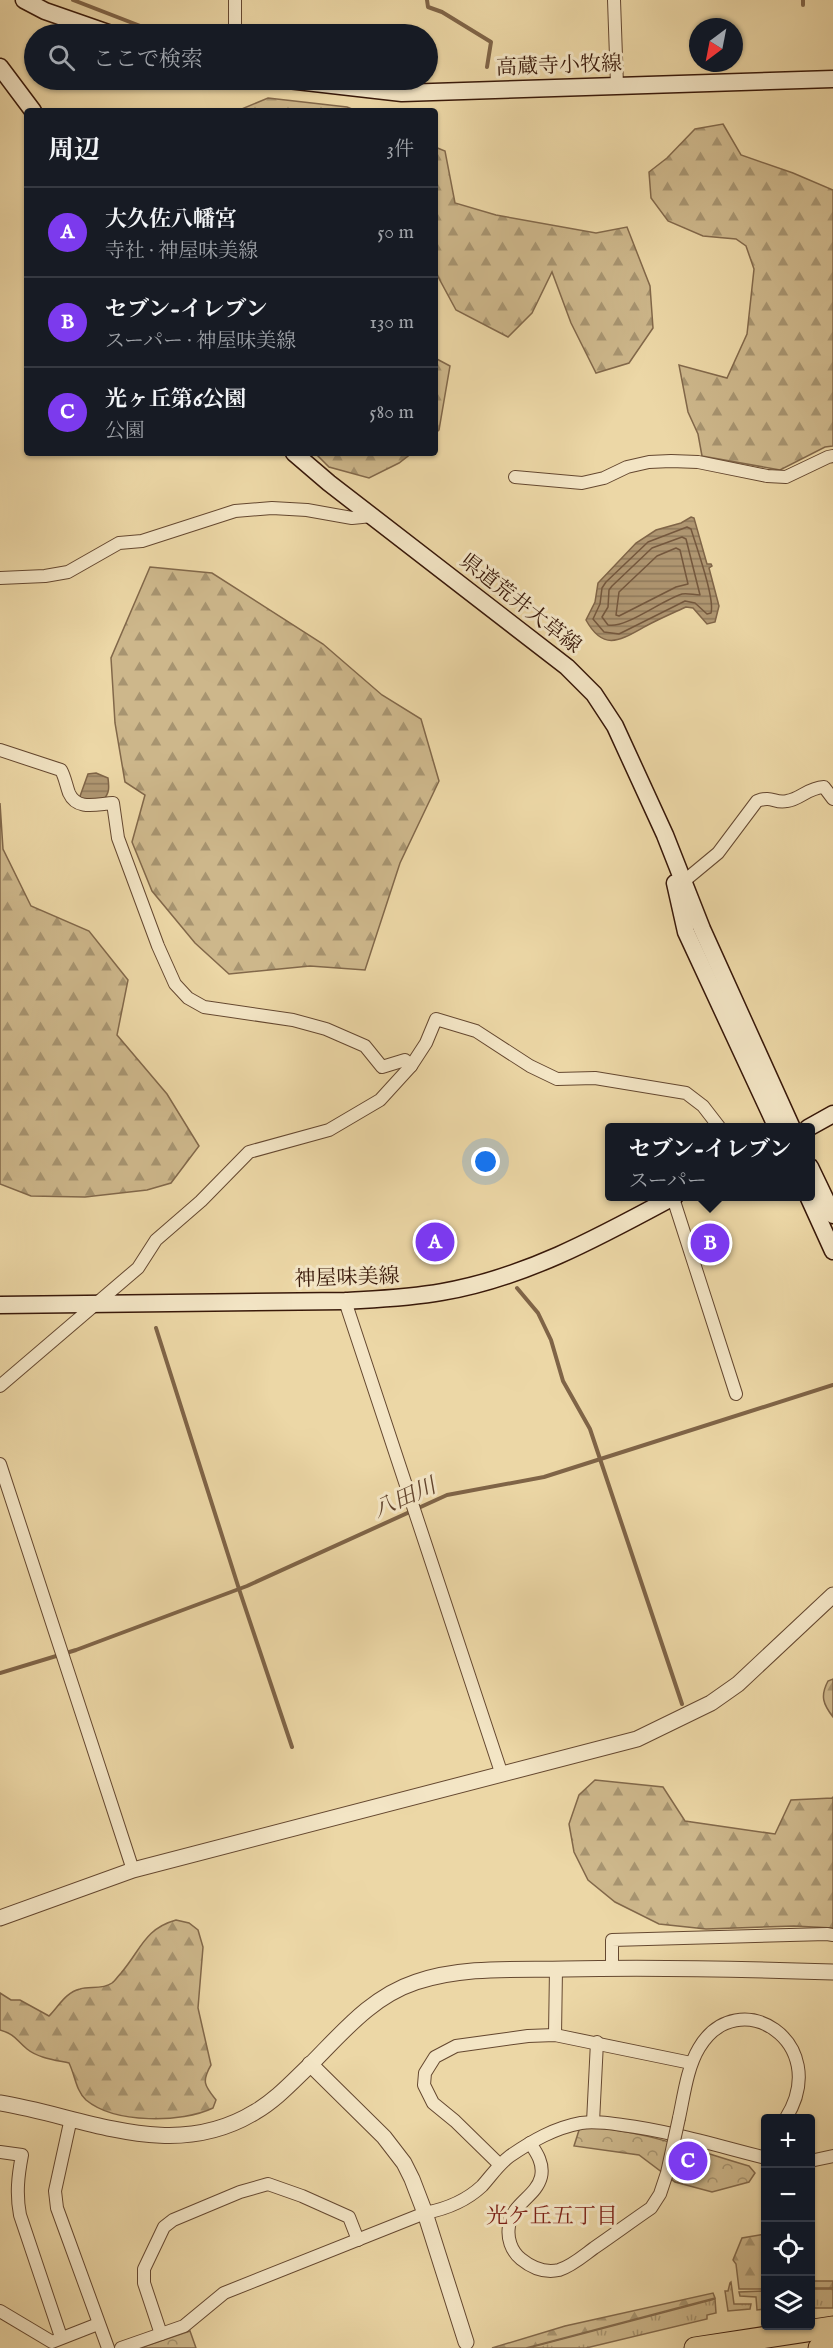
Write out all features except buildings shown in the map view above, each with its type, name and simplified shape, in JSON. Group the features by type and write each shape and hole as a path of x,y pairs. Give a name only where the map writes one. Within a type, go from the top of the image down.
{"highway":[{"path":"695,2348 833,2327"},
{"path":"819,2348 833,2347"}],"main road":[{"path":"24,0 45,11 82,24"},
{"path":"0,67 31,108"},
{"name":"高蔵寺小牧線","path":"376,90 402,93 833,79"},
{"name":"県道荒井大草線","path":"298,456 567,667 594,694 615,726 665,835 706,939 790,1123"},
{"name":"県道荒井大草線","path":"665,835 686,932 775,1123"},
{"path":"815,1124 833,1114"},
{"path":"815,1177 833,1215"},
{"name":"神屋味美線","path":"0,1305 345,1301 395,1299 443,1292 506,1275 552,1258 666,1201"},
{"path":"810,1201 833,1251"}],"street":[{"path":"235,0 235,24"},
{"path":"614,0 617,85"},
{"path":"515,477 582,483 604,478 627,467 649,462 671,461 698,462 767,476 786,477 833,456"},
{"path":"0,578 45,576 68,572 119,543 142,541 235,512 272,508 307,510 352,518 372,516"},
{"path":"0,750 61,770 70,795 77,803 84,805 113,803 118,838 158,946 175,984 188,998 204,1007 293,1020 326,1029 365,1047 382,1067 405,1060 411,1066"},
{"path":"682,882 718,853 757,801 767,797 780,802 790,801 813,788 824,787 833,800"},
{"path":"0,1386 138,1268 156,1240 201,1201 249,1152 329,1130 380,1100 411,1066 426,1043 436,1019 476,1031 530,1066 557,1079 595,1078 686,1093 703,1106 716,1123"},
{"path":"675,1201 736,1394"},
{"path":"345,1301 502,1775"},
{"path":"0,1464 133,1870"},
{"path":"0,1918 133,1870 637,1739 711,1703 765,1660 833,1595"},
{"path":"612,1968 612,1940 833,1935"},
{"path":"0,2103 150,2136 181,2136 209,2131 254,2113 271,2102 350,2023 382,1996 416,1982 455,1972 674,1967 833,1972"},
{"path":"555,2035 556,1969"},
{"path":"530,2143 542,2166 541,2177 536,2188 517,2207 510,2218 508,2228 512,2248 518,2257 537,2269 549,2271 569,2266 651,2208 660,2194 667,2173 691,2063 706,2037 730,2023 745,2020 776,2027 794,2044 803,2068 801,2094 788,2114"},
{"path":"499,2164 455,2121 432,2103 424,2085 425,2073 435,2057 456,2046 528,2036 555,2035 691,2063"},
{"path":"593,2122 597,2042"},
{"path":"310,2064 395,2151 412,2179 466,2342"},
{"path":"70,2118 54,2191 57,2208 108,2348"},
{"path":"121,2348 184,2326 224,2293 472,2195 499,2164 530,2143 565,2127 593,2122 645,2128 761,2157"},
{"path":"0,2152 22,2155 17,2199 20,2215 61,2337"},
{"path":"815,2160 833,2156"},
{"path":"161,2334 144,2283 144,2269 164,2227 173,2220 268,2184 349,2217 358,2240"},
{"path":"0,2311 52,2342 98,2324"}],"green space":[{"path":"268,98 350,108 244,108"},
{"path":"723,124 741,155 833,190 833,446 825,447 780,470 702,456 698,434 688,412 679,365 727,378 747,334 754,269 746,246 736,239 703,236 668,221 651,198 649,172 667,158 695,129"},
{"path":"438,148 445,151 455,203 496,215 596,233 627,227 650,286 653,328 629,363 596,373 571,323 552,272 532,313 508,337 456,310 438,277"},
{"path":"438,360 450,366 438,431"},
{"path":"318,456 408,456 369,478 329,467"},
{"path":"150,567 212,573 323,644 382,695 421,719 439,781 400,863 365,970 310,966 229,974 195,943 152,891 132,842 145,795 125,782 115,723 111,658"},
{"path":"0,803 3,849 31,906 89,931 128,980 117,1035 167,1094 199,1146 171,1183 147,1190 85,1197 31,1196 0,1184"},
{"path":"833,1679 833,1717 823,1696 828,1681"},
{"path":"595,1780 663,1787 685,1821 775,1834 791,1800 833,1797 833,1928 794,1926 706,1929 659,1924 615,1902 588,1880 574,1852 569,1824 579,1795"},
{"path":"176,1920 189,1923 198,1930 203,1947 198,2008 211,2065 205,2080 216,2100 213,2108 184,2116 149,2119 131,2117 99,2108 83,2096 69,2063 36,2055 12,2036 0,2030 0,1993 11,2000 20,2000 49,2016 66,1996 75,1991 112,1983 150,1935 165,1924"},
{"path":"580,2127 623,2131 666,2141 749,2166 755,2173 749,2182 712,2192 675,2182 639,2155 574,2146"},
{"path":"761,2235 761,2289 739,2289 736,2264 733,2260 742,2238"},
{"path":"815,2281 833,2281 833,2288 815,2288"},
{"path":"731,2282 734,2304 751,2304 750,2309 728,2311 725,2291 728,2291"},
{"path":"815,2289 833,2289 833,2308 815,2308"},
{"path":"761,2291 761,2310 757,2310 756,2297 740,2296 739,2292"},
{"path":"713,2293 715,2298 526,2348 492,2348 565,2326"},
{"path":"715,2299 716,2313 707,2315 707,2319 586,2348 528,2348"},
{"path":"190,2331 196,2348 140,2348"}],"water":[{"path":"691,517 694,518 707,564 712,566 709,568 719,606 715,622 707,624 693,608 686,607 621,639 607,640 600,637 586,620 595,602 598,583 636,543 656,530 681,523"},
{"path":"96,773 108,778 107,795 103,800 79,799 88,774"}],"waterway":[{"path":"73,0 135,24"},
{"path":"427,0 428,7 442,12 491,42 487,67"},
{"path":"803,0 803,5"},
{"path":"517,1288 538,1313 551,1340 563,1381 590,1429 682,1704"},
{"path":"156,1328 292,1747"},
{"name":"八田川","path":"0,1673 76,1650 247,1586 447,1495 544,1477 833,1385"}],"place":[{"name":"大久佐八幡宮","path":"435,1242"},
{"name":"セブン-イレブン","path":"710,1243"},
{"name":"光ヶ丘第6公園","path":"688,2161"}],"district":[{"name":"光ケ丘五丁目","path":"552,2215"}]}
